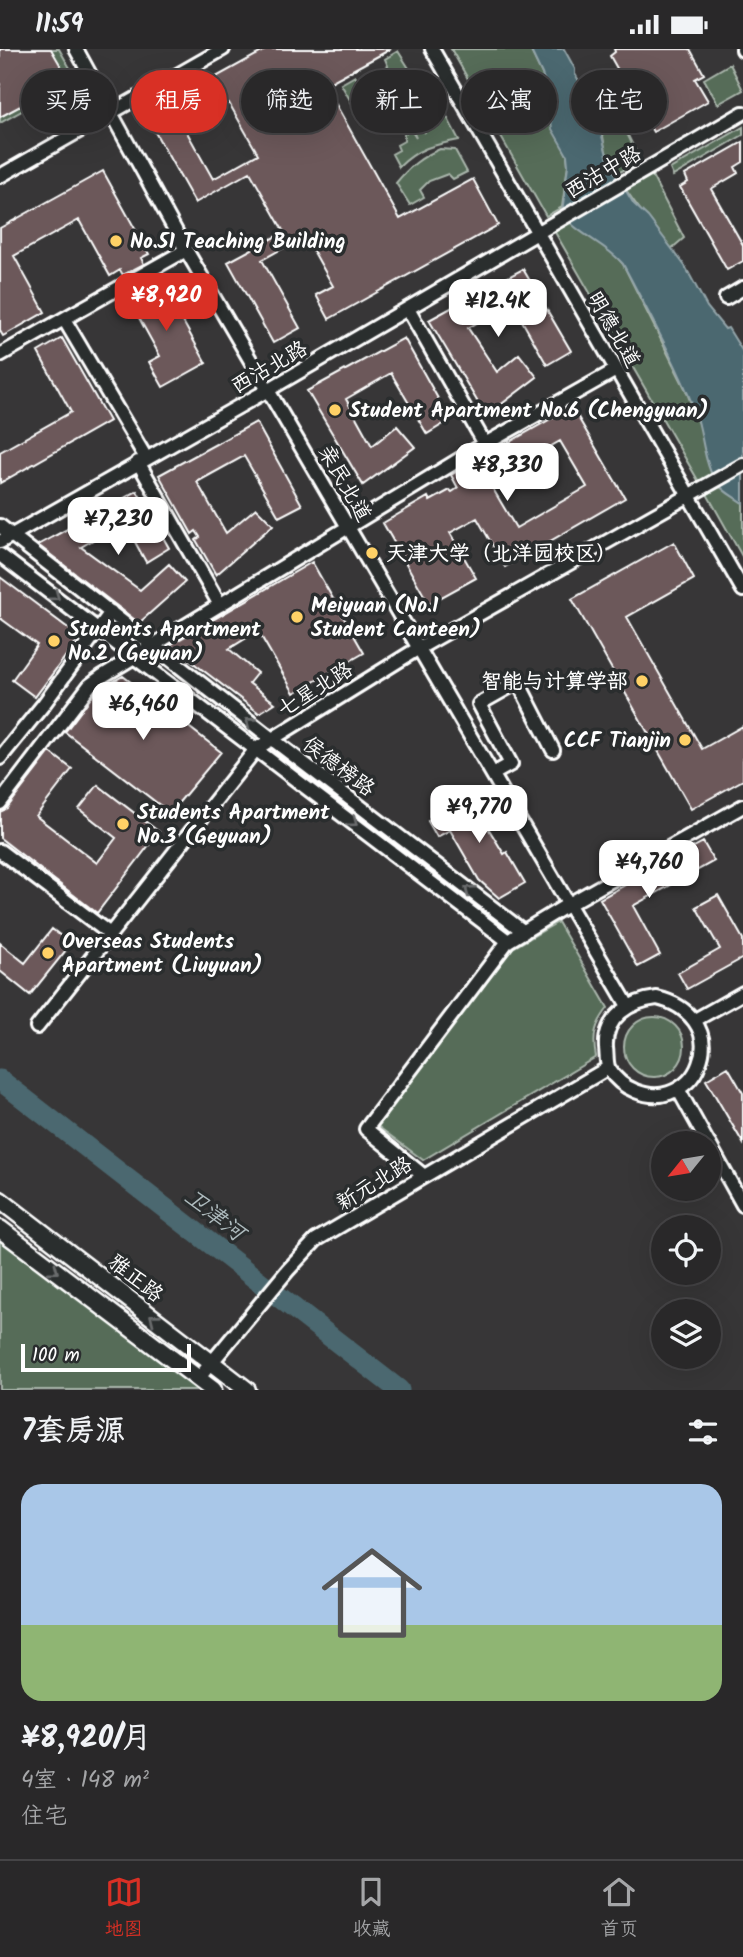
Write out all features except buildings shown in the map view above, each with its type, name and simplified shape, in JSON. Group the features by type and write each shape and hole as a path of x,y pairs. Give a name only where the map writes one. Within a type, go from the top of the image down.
{"main road":[{"name":"雅正路","path":"0,1200 247,1390"},
{"name":"雅正路","path":"0,1229 205,1384"}],"street":[{"name":"亲民北道","path":"76,49 88,70"},
{"path":"117,109 223,49"},
{"name":"明德北道","path":"432,49 743,590"},
{"name":"西沽中路","path":"556,222 743,113"},
{"name":"亲民北道","path":"117,121 186,250 628,1006"},
{"path":"0,176 75,133"},
{"name":"西沽北路","path":"6,538 268,390 556,222"},
{"path":"0,355 186,250"},
{"path":"726,298 743,288"},
{"path":"408,309 485,444"},
{"path":"64,319 220,605"},
{"path":"0,803 90,684 485,444 616,370"},
{"name":"七星北路","path":"37,1027 257,749 419,648 743,465"},
{"name":"侯德榜路","path":"0,526 6,538 111,612 524,932"},
{"name":"侯德榜路","path":"0,555 508,941"},
{"path":"0,758 43,705 111,612"},
{"path":"493,774 511,764 479,704 518,683 553,750"},
{"path":"424,1176 366,1129 508,941 743,806"},
{"path":"0,851 110,934"},
{"path":"696,1023 743,993"},
{"path":"649,999 672,1001 685,1009 696,1023 703,1051 699,1066 691,1079 678,1089 649,1095 634,1091 611,1071 606,1042 609,1028 617,1015 628,1006 649,999"},
{"path":"696,1023 743,999"},
{"name":"新元北路","path":"205,1384 213,1364 316,1240 611,1071"},
{"name":"新元北路","path":"290,1271 321,1243 611,1071"},
{"path":"678,1089 701,1131"},
{"path":"721,1162 739,1188 743,1205"}],"green space":[{"path":"0,49 59,49 71,70 21,70 21,111 0,123"},
{"path":"451,49 530,49 540,70 463,70"},
{"path":"398,51 410,70 383,70 388,66 385,59"},
{"path":"730,64 743,90 718,104 704,79"},
{"path":"351,78 351,102 341,84"},
{"path":"447,117 459,140 426,148 399,167 392,154 399,150 397,145 404,141 406,133 413,133 416,138 414,133 447,133"},
{"path":"743,127 743,135 673,176 670,169"},
{"path":"499,133 557,133 567,155 568,165 562,207 546,216"},
{"path":"603,133 627,133 638,156 637,163 616,174"},
{"path":"440,149 455,150 467,172 453,179 448,174 429,181 420,190 424,197 410,205 396,183 416,163"},
{"path":"649,170 684,238 671,249 623,185"},
{"path":"566,219 611,250 623,264 685,388 702,431 712,474 699,482 552,227"},
{"path":"720,487 743,503 743,558 707,494"},
{"path":"558,922 608,1008 596,1031 596,1057 423,1160 376,1125 513,948"},
{"path":"654,1017 671,1022 679,1030 684,1047 679,1064 671,1072 654,1077 637,1072 629,1064 624,1047 629,1030 637,1022"},
{"path":"0,1238 197,1390 0,1390"}],"water":[{"path":"530,49 564,49 575,69 571,70 571,133 602,133 609,163 634,204 648,217 685,266 707,307 725,329 728,328 743,352 743,503 723,490 714,479 698,419 687,392 623,264 575,227 562,213 568,165 567,155 554,133 557,133 557,70 540,70"}],"waterway":[{"name":"卫津河","path":"0,1080 399,1390"}],"place":[{"name":"No.51 Teaching Building","path":"116,241"},
{"name":"Student Apartment No.6 (Chengyuan)","path":"335,410"},
{"name":"天津大学（北洋园校区）","path":"372,553"},
{"name":"Meiyuan (No.1 Student Canteen)","path":"297,617"},
{"name":"Students Apartment No.2 (Geyuan)","path":"54,641"},
{"name":"智能与计算学部","path":"642,681"},
{"name":"CCF Tianjin","path":"685,740"},
{"name":"Students Apartment No.3 (Geyuan)","path":"123,824"},
{"name":"Overseas Students Apartment (Liuyuan)","path":"48,953"}]}
